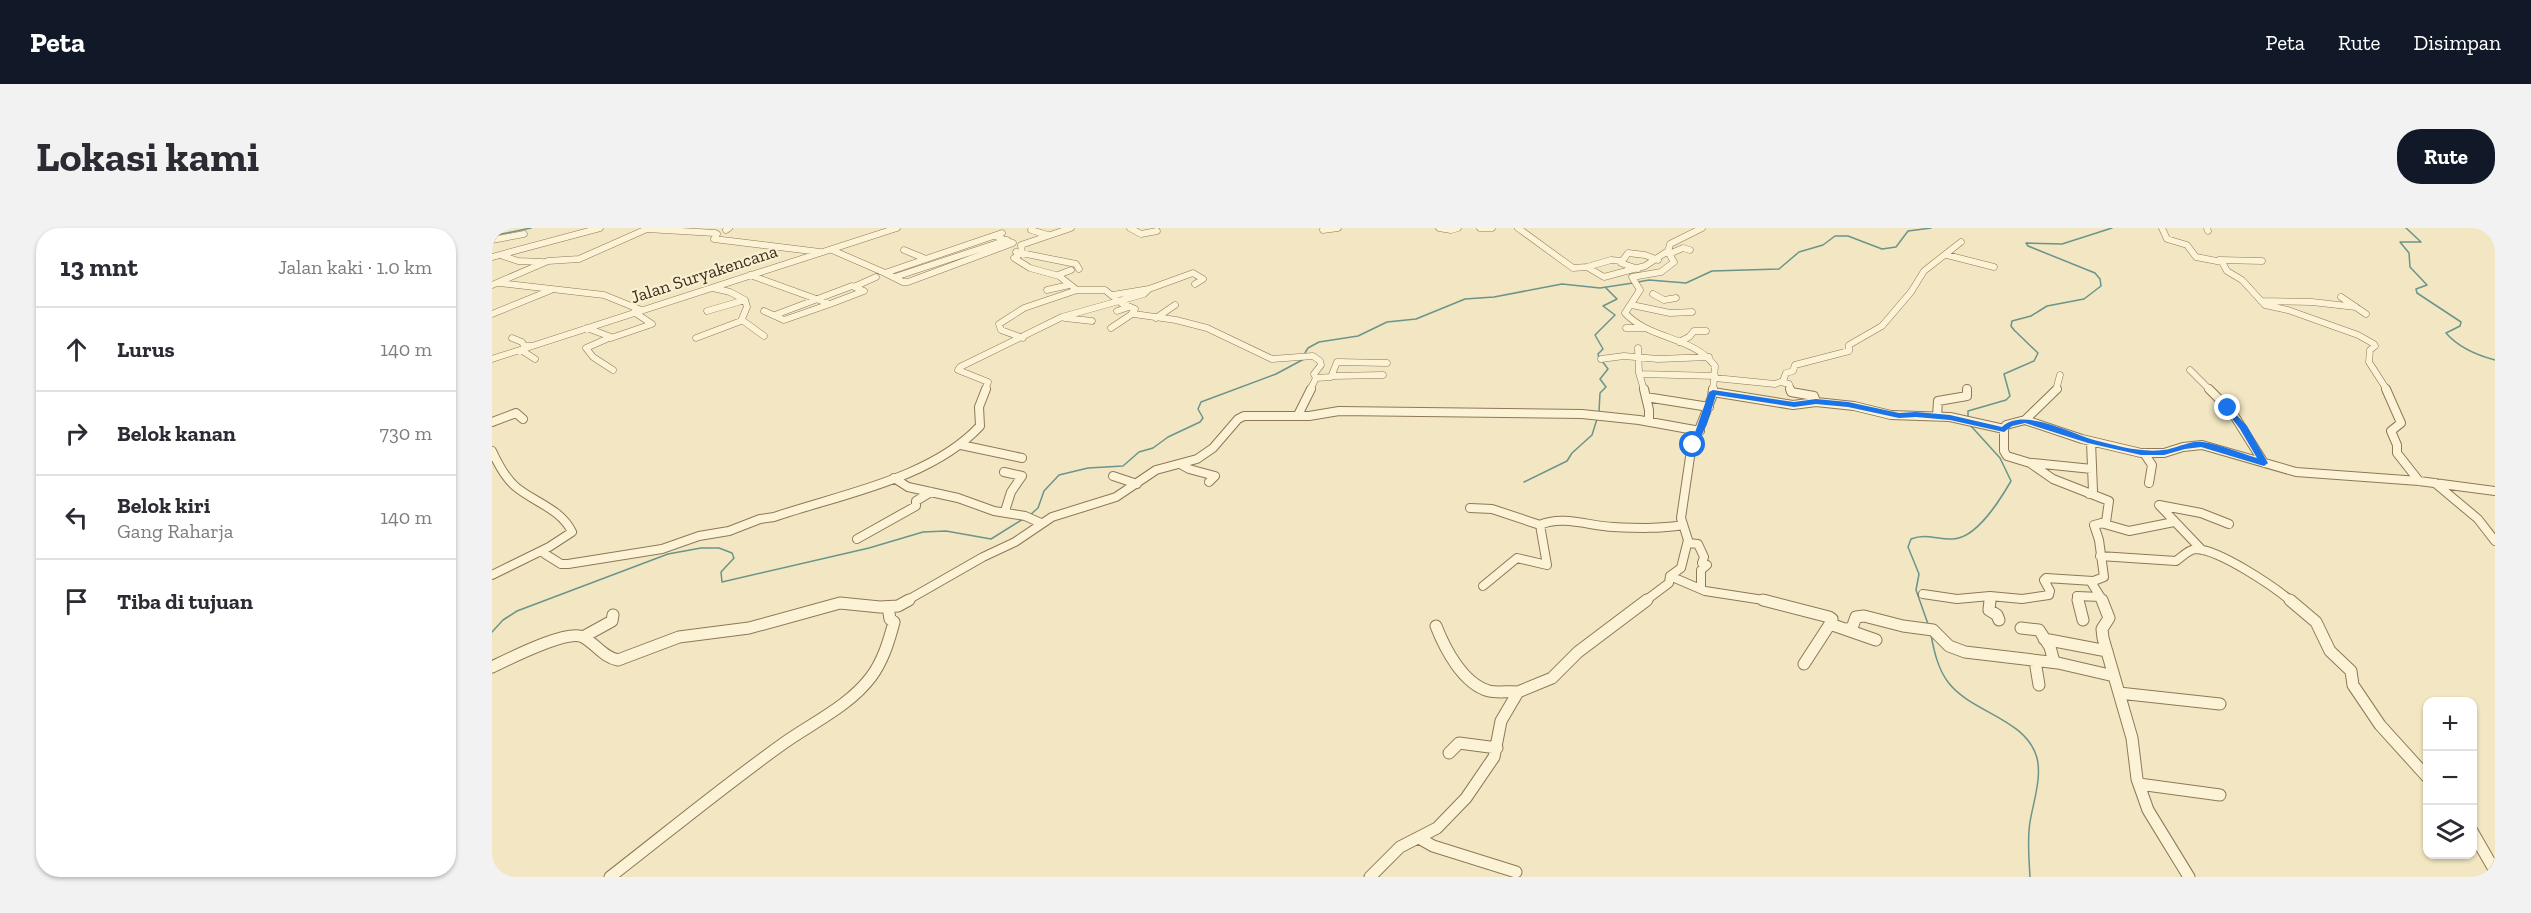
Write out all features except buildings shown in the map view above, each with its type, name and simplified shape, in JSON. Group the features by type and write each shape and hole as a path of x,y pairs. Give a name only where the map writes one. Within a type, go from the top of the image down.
{"street":[{"path":"496,256 600,228"},
{"path":"492,251 496,256 544,263 579,260 648,228 717,234 714,239"},
{"name":"Jalan Suryakencana","path":"492,359 897,228"},
{"path":"1022,254 1019,246 1026,242 1069,228"},
{"path":"1130,228 1138,234 1157,231"},
{"path":"1323,230 1338,228"},
{"path":"1440,228 1451,230 1458,228"},
{"path":"1480,228 1492,228"},
{"path":"1518,228 1573,268 1587,267 1610,260 1622,261 1622,264 1638,269"},
{"path":"1436,626 1453,660 1480,686 1496,691 1518,692 1552,678 1578,652 1660,591 1669,583 1670,576 1681,568 1689,537 1681,515 1689,459 1713,392 1714,366 1709,357 1645,328 1625,312 1632,305 1640,290 1632,277 1670,268 1674,262 1669,252 1671,243 1702,228"},
{"path":"2162,228 2168,238 2187,245 2195,256 2219,260 2262,261"},
{"path":"1031,230 1048,235"},
{"path":"885,273 947,253 999,231 1026,242"},
{"path":"699,232 690,237 828,251 903,282 909,282 1013,243 999,231"},
{"path":"492,240 524,234"},
{"path":"895,277 1007,240"},
{"path":"1781,382 1784,381 1786,372 1794,370 1795,365 1849,351 1849,345 1882,326 1911,292 1924,271 1961,242"},
{"path":"1004,248 1022,254 1076,264 1079,269"},
{"path":"1587,267 1604,277 1638,269 1669,252 1683,248 1690,250"},
{"path":"904,250 926,259"},
{"path":"1622,261 1631,252 1658,260"},
{"path":"947,253 955,257"},
{"path":"965,254 974,258"},
{"path":"1022,254 1014,258 1030,268 1058,275 1098,306"},
{"path":"1947,255 1994,267"},
{"path":"2219,260 2227,271 2242,280 2268,306 2288,310 2358,335 2374,344 2369,351 2369,362 2384,383 2401,423 2391,431 2397,445 2397,453 2420,481"},
{"path":"941,262 952,266"},
{"path":"494,284 544,263"},
{"path":"764,263 777,267"},
{"path":"885,264 895,269"},
{"path":"1044,271 1056,265"},
{"path":"1058,275 1071,270"},
{"path":"545,554 561,564 568,564 662,549 699,537 729,531 913,471 960,445 980,426 977,409 980,397 988,383 958,369 1062,317 1115,298 1145,294 1149,289 1193,273 1203,279 1195,284"},
{"path":"750,276 831,304"},
{"path":"775,315 876,277"},
{"path":"494,284 604,295 638,311 652,324 586,348 593,357 613,370"},
{"path":"1047,291 1069,285"},
{"path":"764,311 784,320 864,292 856,286"},
{"path":"696,338 741,320 747,307 744,300 730,292 713,288"},
{"path":"492,314 553,289"},
{"path":"1023,338 1001,330 999,324 1004,318 1022,310 1078,290 1103,290 1131,310 1156,318 1207,328 1272,359 1312,356 1321,362 1298,415"},
{"path":"1653,294 1665,300 1676,298"},
{"path":"2341,297 2366,314"},
{"path":"708,311 744,300"},
{"path":"2261,301 2303,302 2356,308"},
{"path":"1156,318 1175,305"},
{"path":"1632,305 1670,313 1692,312"},
{"path":"1117,311 1131,310"},
{"path":"1111,328 1131,310"},
{"path":"1062,317 1092,321"},
{"path":"741,320 764,336"},
{"path":"603,323 614,327"},
{"path":"587,328 611,338"},
{"path":"1626,328 1645,328"},
{"path":"1679,342 1689,337 1692,332 1706,331"},
{"path":"512,338 522,342 524,346 535,346"},
{"path":"1638,348 1640,374 1650,414 1649,422"},
{"path":"521,350 535,359"},
{"path":"1601,359 1709,357"},
{"path":"1332,376 1337,362 1387,363"},
{"path":"2190,370 2232,412 2264,463"},
{"path":"1640,374 1715,377 1772,384 1781,382 1789,384 1790,391 1814,396 1816,402"},
{"path":"1316,378 1383,375"},
{"path":"2004,429 2010,424 2025,420 2056,391 2060,375"},
{"path":"1937,416 1938,401 1967,396 1968,388"},
{"path":"1713,392 1794,405 1816,402 1841,404 1891,415 1959,418 2004,429"},
{"path":"1837,395 1841,404"},
{"path":"1646,397 1708,407"},
{"path":"492,668 540,645 574,635 583,637 611,658 618,660 679,637 748,628 840,603 898,606 983,557 1015,542 1041,523 1065,512 1116,497 1156,470 1193,461 1207,453 1242,416 1298,415 1339,411 1430,411 1597,417 1649,422 1700,431"},
{"path":"492,422 516,413 523,419"},
{"path":"2025,420 2091,442 2144,453 2164,453 2183,447 2202,445 2304,473 2420,481 2495,491"},
{"path":"2004,429 2006,454 2030,462 2092,469"},
{"path":"2089,494 2093,491 2091,442"},
{"path":"960,445 1022,458 1004,472 1022,476 1011,492 1005,511"},
{"path":"492,452 499,467 518,489 567,523 572,532 549,547 492,575"},
{"path":"2144,453 2152,465 2148,483"},
{"path":"1923,594 1964,599 1977,594 2022,599 2049,595 2050,591 2044,580 2046,578 2093,581 2104,577 2099,540 2094,525 2106,521 2109,501 2050,478 2030,462"},
{"path":"1180,464 1189,469 1215,476 1209,482"},
{"path":"1113,476 1137,484"},
{"path":"894,478 908,487 958,498 997,511 1025,516 1041,523"},
{"path":"2435,483 2474,515 2495,541"},
{"path":"857,539 916,506 916,501 931,492"},
{"path":"2202,550 2158,505 2201,513 2229,524"},
{"path":"1470,508 1492,509 1540,525 1552,520 1623,528 1666,528 1683,525"},
{"path":"2101,524 2115,531 2126,533 2174,522"},
{"path":"1484,586 1517,558 1547,565 1540,525"},
{"path":"1688,543 1698,544 1704,557 1702,563 1707,565 1701,570 1701,589"},
{"path":"2100,556 2171,561 2181,559 2191,550 2202,550 2237,564 2278,590 2311,617 2330,651 2351,671 2354,685 2380,724 2423,773"},
{"path":"1670,576 1701,589 1760,599 1829,616 1832,619 1830,624 1804,664"},
{"path":"2093,581 2091,584 2100,597 2109,618 2102,629 2132,738 2139,784 2152,819 2189,877"},
{"path":"1990,596 1989,610 1997,615 1999,620"},
{"path":"2082,620 2077,596 2100,597"},
{"path":"610,877 785,743 838,707 861,687 872,676 891,634 894,622 890,619 888,607"},
{"path":"583,637 610,623 613,615"},
{"path":"1847,629 1852,628 1856,617 1864,616 1904,626 1933,630 1949,646 1965,652 2054,662 2114,676"},
{"path":"1830,624 1876,640"},
{"path":"2020,628 2038,629 2050,647 2054,662"},
{"path":"2044,639 2107,651"},
{"path":"2035,660 2039,685"},
{"path":"1370,877 1400,847 1437,828 1450,816 1489,765 1497,748 1501,721 1518,692"},
{"path":"2119,693 2220,704"},
{"path":"1449,753 1459,743 1497,748"},
{"path":"2139,784 2220,795"},
{"path":"1419,838 1433,846 1516,872"},
{"path":"2477,840 2495,871"}],"waterway":[{"path":"492,236 531,228"},
{"path":"1638,282 1649,280 1686,283 1712,271 1779,269 1799,252 1823,245 1835,236 1848,236 1882,249 1896,247 1908,231 1931,228"},
{"path":"1968,419 1968,411 2006,400 2010,396 2004,374 2034,361 2038,353 2014,330 2011,326 2012,321 2031,316 2047,306 2084,299 2101,286 2100,279 2095,273 2028,246 2026,243 2062,244 2112,228"},
{"path":"2406,228 2421,242 2400,242 2409,253 2410,267 2427,285 2416,289 2417,293 2461,322 2460,326 2446,333 2456,343 2481,356 2495,360"},
{"path":"1305,353 1308,348 1319,342 1358,336 1387,322 1416,319 1465,299 1494,297 1562,284 1600,288 1633,283"},
{"path":"1599,358 1598,354 1603,349 1595,335 1615,315 1603,306 1617,299 1606,288"},
{"path":"1030,515 1038,508 1044,491 1059,475 1088,468 1123,466 1139,452 1153,448 1168,437 1200,422 1203,418 1198,409 1201,402 1276,374 1304,359"},
{"path":"1599,412 1600,393 1606,387 1600,379 1608,369 1602,361"},
{"path":"1524,482 1567,461 1572,453 1592,435 1597,419"},
{"path":"1928,624 1916,590 1919,574 1908,547 1911,539 1916,537 1953,539 1971,532 1987,517 2011,481 2000,458 1971,426"},
{"path":"492,632 503,620 517,611 668,554 701,548 719,548 732,553 734,558 721,572 722,582 869,548 923,532 946,531 991,539 1023,519"},
{"path":"1931,635 1939,666 1948,682 1958,693 2022,734 2031,745 2037,758 2038,782 2030,822 2028,849 2030,877"}],"route":[{"path":"1693,445 1703,424 1713,392 1794,405 1816,402 1861,407 1899,416 1916,414 1959,418 1982,426 2004,429 2006,425 2025,420 2091,442 2141,453 2164,453 2183,447 2202,445 2264,463 2244,428 2228,408"}]}
